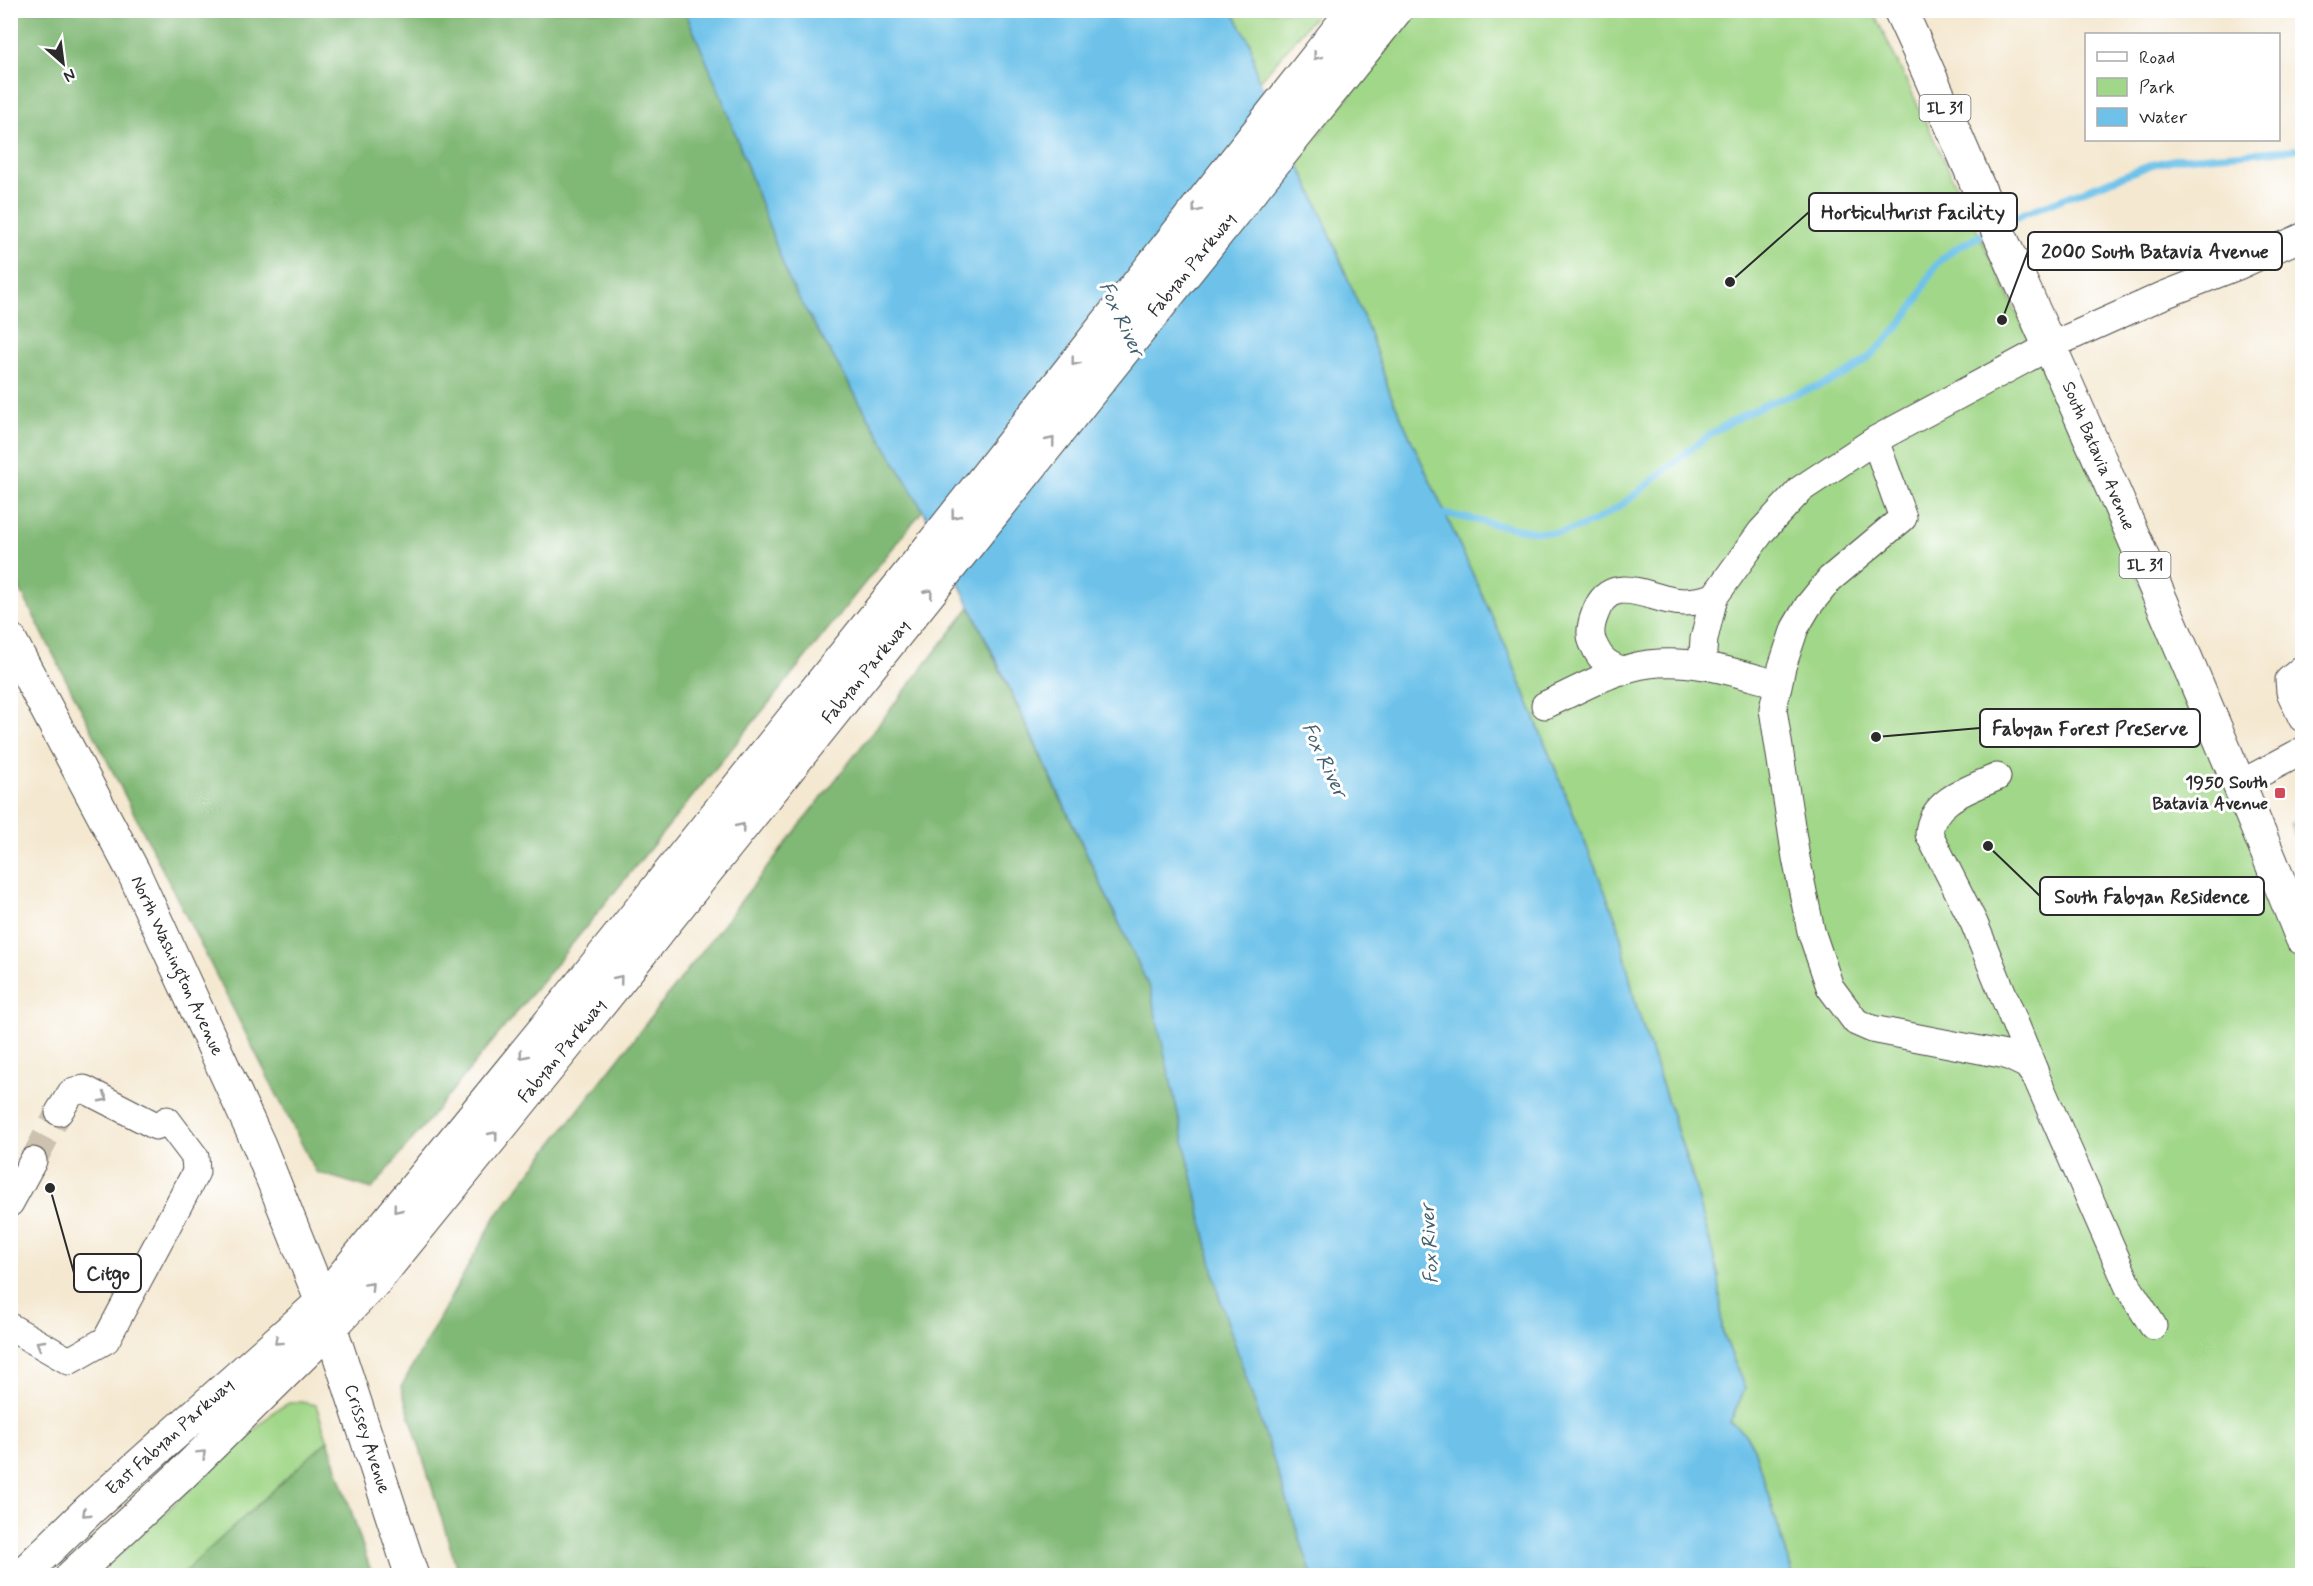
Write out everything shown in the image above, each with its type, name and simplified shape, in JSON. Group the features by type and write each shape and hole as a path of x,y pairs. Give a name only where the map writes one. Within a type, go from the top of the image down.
{"main road":[{"name":"Fabyan Parkway","path":"571,1017 913,568 1353,10"},
{"name":"Fabyan Parkway","path":"326,1315 1396,10"},
{"name":"South Batavia Avenue","path":"1900,10 1928,68 2240,784 2302,938"},
{"name":"North Washington Avenue","path":"10,640 133,871 259,1145 326,1315"},
{"name":"East Fabyan Parkway","path":"21,1575 90,1509 326,1315"},
{"name":"East Fabyan Parkway","path":"72,1575 180,1476 326,1315"},
{"name":"Crissey Avenue","path":"326,1315 412,1575"}],"lane":[{"path":"1702,665 1704,639 1714,597 1761,532 1801,489 1875,440 2050,346 2302,237"},
{"path":"1875,440 1903,518 1830,579 1808,606 1795,628 1773,709 1796,858 1811,930 1830,987 1856,1022 1872,1029 2006,1055 2027,1065 2037,1079"},
{"path":"1624,671 1607,665 1599,656 1592,641 1591,624 1596,610 1605,597 1617,591 1629,589 1670,601 1689,602 1714,597"},
{"path":"1545,705 1624,671 1648,664 1702,665 1778,684"},
{"path":"2302,669 2289,680 2290,692 2302,718"},
{"path":"2240,784 2302,751"},
{"path":"1997,777 1962,792 1947,802 1935,813 1929,834 1974,923 2037,1079 2129,1288 2153,1326"},
{"path":"10,1328 69,1361 106,1340 196,1172 195,1157 162,1123 84,1089 71,1093 59,1112"},
{"path":"10,1203 33,1161"}],"green space":[{"path":"11,11 685,11 721,95 790,283 923,510 773,698 372,1189 316,1172 11,571"},
{"path":"1232,11 1319,11 1259,82"},
{"path":"1417,11 1873,11 2042,366 2249,826 2302,969 2302,1575 1793,1575 1754,1448 1744,1433 1730,1422 1745,1389 1722,1330 1719,1277 1694,1182 1635,1002 1618,924 1506,647 1390,393 1369,331 1318,205 1297,161"},
{"path":"970,607 1150,989 1219,1296 1312,1575 459,1575 401,1387 496,1216"},
{"path":"2302,817 2302,851 2290,824"},
{"path":"301,1402 316,1405 372,1575 96,1576 276,1410 289,1403"},
{"path":"328,1440 372,1575 181,1575"}],"water":[{"name":"Fox River","path":"685,11 1232,11 1250,42 1257,76 1318,205 1369,331 1390,393 1506,647 1618,924 1635,1002 1694,1182 1719,1277 1722,1330 1745,1389 1730,1422 1744,1433 1754,1448 1793,1575 1312,1575 1219,1296 1150,989 1002,672 923,510 790,283 721,95"}],"waterway":[{"path":"2003,224 2025,213 2154,164 2182,158 2302,149"},
{"path":"1446,514 1541,532 1567,531 1608,514 1699,443 1737,418 1774,401 1835,379 1857,367 1882,345 1901,323 1941,260 1957,248 1988,232"}],"tunnel":[{"path":"33,1161 59,1112"}],"place":[{"name":"Horticulturist Facility","path":"1730,282"},
{"name":"2000 South Batavia Avenue","path":"2002,320"},
{"name":"Fabyan Forest Preserve","path":"1876,737"},
{"name":"1950 South Batavia Avenue","path":"2280,793"},
{"name":"South Fabyan Residence","path":"1988,846"},
{"name":"Citgo","path":"50,1188"}]}
